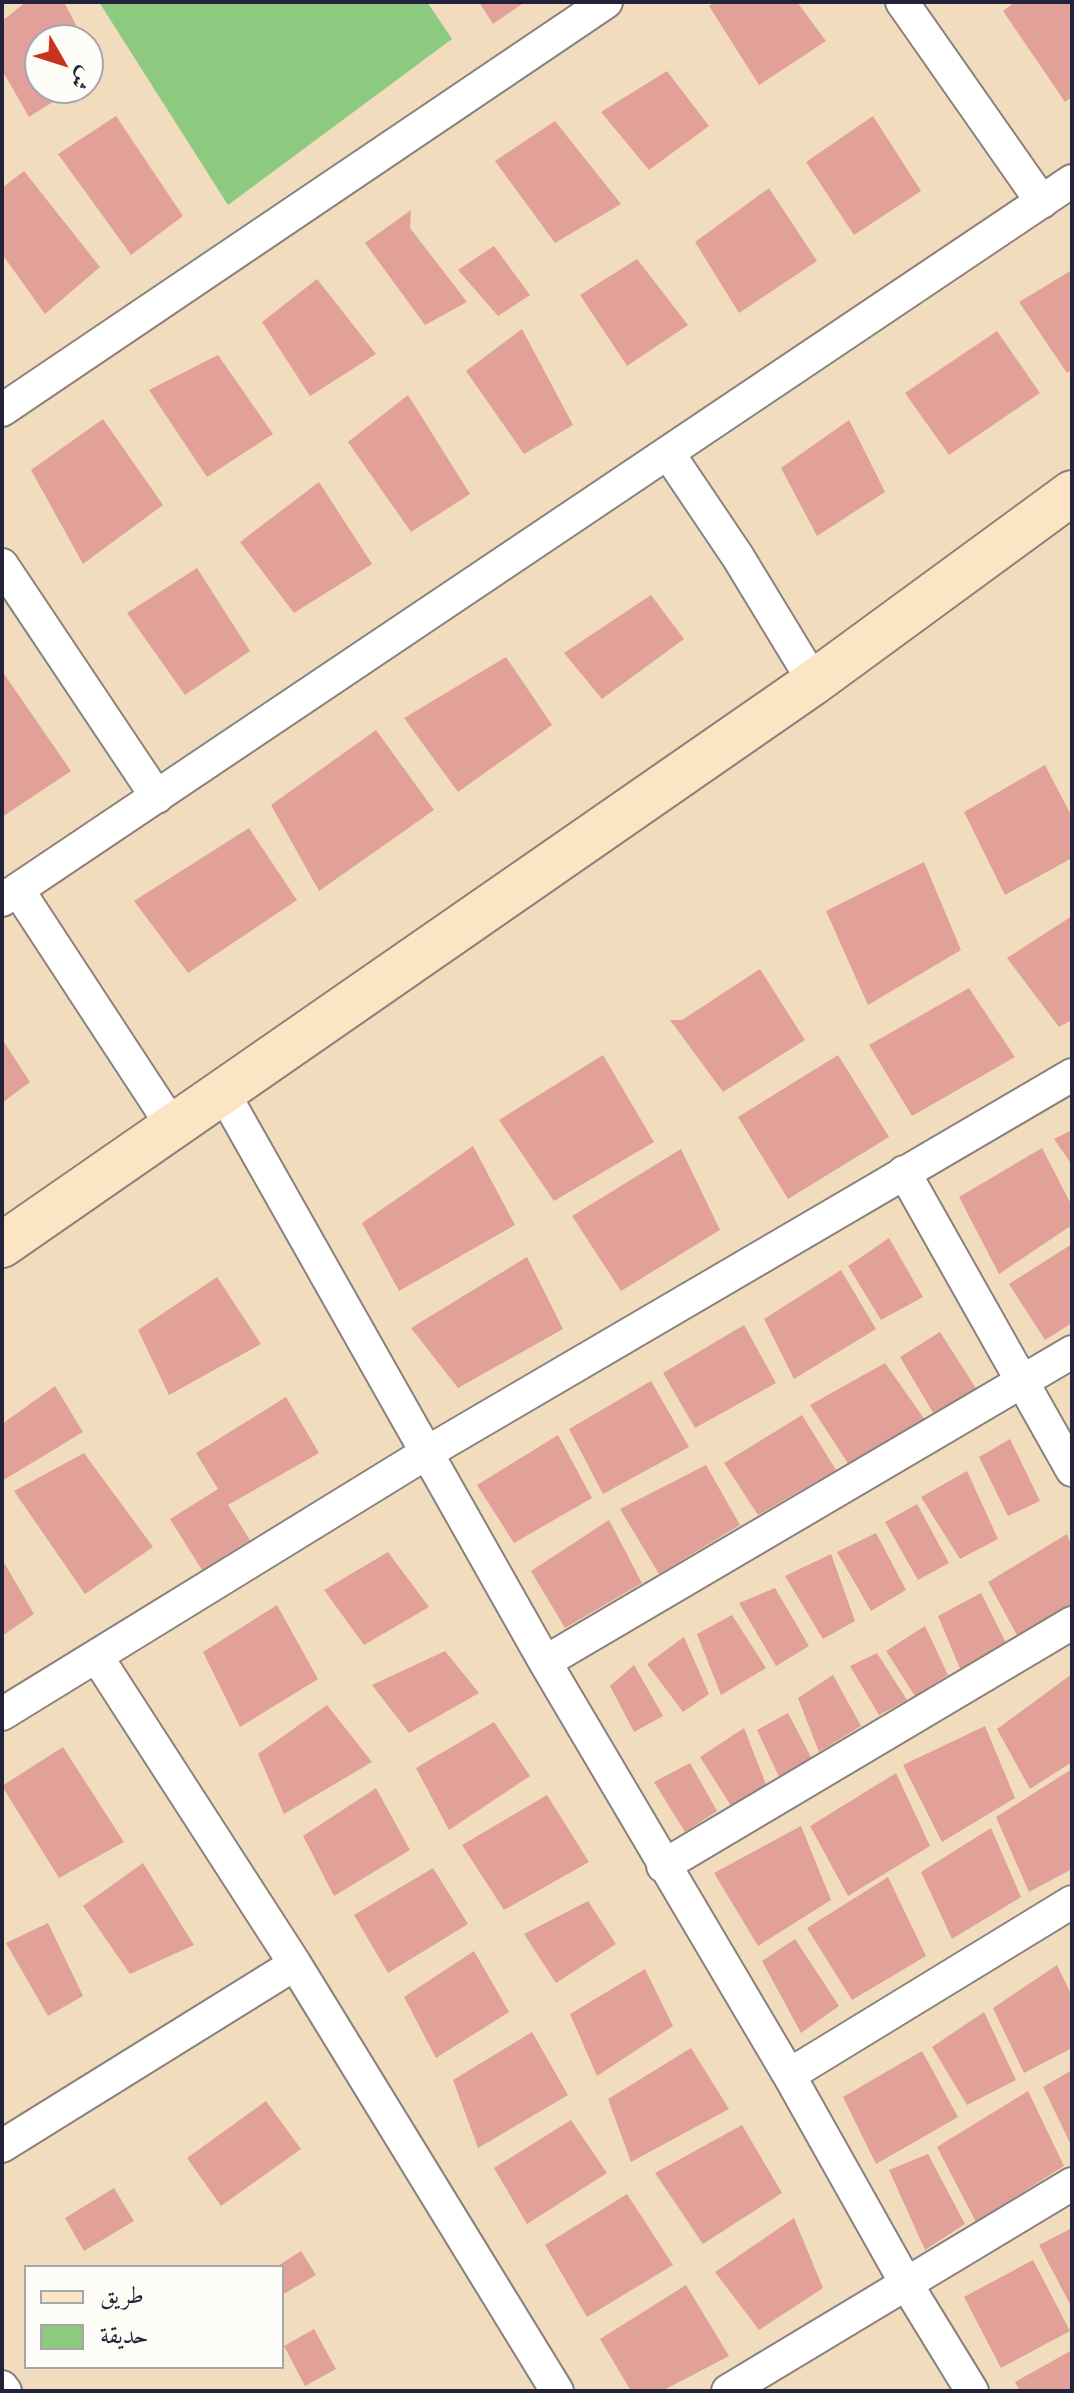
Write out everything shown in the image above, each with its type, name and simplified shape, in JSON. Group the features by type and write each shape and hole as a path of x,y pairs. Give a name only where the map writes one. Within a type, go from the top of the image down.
{"street":[{"path":"2,410 606,2"},
{"path":"902,2 1042,202"},
{"path":"173,1127 10,895 1072,181"},
{"path":"668,453 738,557 814,682"},
{"path":"2,1245 224,1094 814,682 1072,493"},
{"path":"2,565 157,797"},
{"path":"2,1714 428,1452 1072,1075"},
{"path":"224,1094 545,1662 789,2075 907,2285 972,2391"},
{"path":"904,1172 1072,1470"},
{"path":"545,1662 1072,1352"},
{"path":"663,1866 1072,1623"},
{"path":"97,1657 295,1964 557,2391"},
{"path":"789,2075 1072,1902"},
{"path":"2,2146 295,1964"},
{"path":"728,2391 1072,2184"}],"green space":[{"path":"99,2 427,2 452,39 228,205"}],"building":[{"path":"26,2 64,2 76,24 24,24 24,104 50,104 29,117 2,70 2,21"},
{"path":"479,2 525,2 493,24"},
{"path":"715,2 797,2 826,41 759,85 709,6"},
{"path":"1015,2 1068,2 1072,8 1072,97 1065,102 1003,11"},
{"path":"667,71 709,126 649,170 601,112"},
{"path":"116,116 183,216 131,255 58,154"},
{"path":"873,116 921,191 854,235 806,162"},
{"path":"555,121 621,204 555,243 495,161"},
{"path":"24,171 100,267 45,314 2,254 2,188"},
{"path":"769,188 817,261 739,313 695,242"},
{"path":"411,210 410,228 467,302 425,325 365,243"},
{"path":"494,246 530,295 498,316 458,270"},
{"path":"637,259 688,325 627,366 580,295"},
{"path":"1072,270 1072,369 1067,373 1019,302"},
{"path":"317,279 376,354 310,396 262,322"},
{"path":"522,329 573,425 524,454 466,371"},
{"path":"997,331 1040,393 949,455 905,393"},
{"path":"218,355 273,434 207,477 149,390"},
{"path":"408,395 470,494 411,532 348,442"},
{"path":"103,419 163,505 83,564 31,470"},
{"path":"849,420 885,492 817,536 781,468"},
{"path":"319,482 372,564 294,613 240,542"},
{"path":"197,568 250,651 185,695 127,613"},
{"path":"651,595 684,639 602,699 564,653"},
{"path":"506,657 552,725 458,792 404,718"},
{"path":"2,671 71,771 2,817"},
{"path":"376,730 434,810 319,891 271,805"},
{"path":"1045,765 1072,817 1072,858 1005,895 964,812"},
{"path":"249,828 297,900 188,973 134,901"},
{"path":"924,862 961,950 868,1005 826,911"},
{"path":"1072,916 1072,1020 1059,1027 1007,958"},
{"path":"760,969 805,1040 723,1092 670,1020 682,1020"},
{"path":"969,988 1015,1057 912,1116 869,1045"},
{"path":"2,1039 30,1082 2,1103"},
{"path":"603,1055 654,1142 554,1201 499,1120"},
{"path":"838,1055 889,1137 788,1199 738,1117"},
{"path":"1072,1130 1072,1165 1054,1139"},
{"path":"473,1146 515,1225 399,1291 362,1223"},
{"path":"1042,1148 1072,1206 1072,1225 999,1274 959,1197"},
{"path":"681,1149 720,1230 621,1291 572,1216"},
{"path":"889,1238 923,1297 881,1320 848,1266"},
{"path":"1072,1244 1072,1323 1045,1340 1009,1284"},
{"path":"527,1257 563,1329 458,1388 411,1328"},
{"path":"841,1270 876,1329 794,1379 764,1319"},
{"path":"217,1277 261,1344 169,1395 138,1330"},
{"path":"744,1325 776,1383 695,1428 663,1373"},
{"path":"940,1332 977,1390 935,1416 900,1357"},
{"path":"885,1363 925,1420 849,1465 810,1405"},
{"path":"651,1381 689,1447 603,1494 569,1429"},
{"path":"55,1386 83,1432 2,1481 2,1424"},
{"path":"286,1397 319,1453 228,1505 250,1540 202,1570 170,1519 218,1489 196,1453"},
{"path":"802,1415 836,1470 758,1515 724,1463"},
{"path":"558,1435 592,1498 514,1543 477,1485"},
{"path":"1010,1439 1040,1501 1008,1516 979,1457"},
{"path":"84,1453 153,1547 85,1594 14,1491"},
{"path":"706,1465 740,1525 659,1574 620,1509"},
{"path":"967,1471 998,1539 960,1559 921,1497"},
{"path":"917,1504 949,1563 918,1580 885,1522"},
{"path":"609,1520 642,1583 565,1628 531,1571"},
{"path":"876,1533 906,1590 871,1611 837,1552"},
{"path":"1067,1534 1072,1548 1072,1607 1018,1637 988,1582"},
{"path":"388,1552 429,1607 364,1645 324,1590"},
{"path":"831,1554 855,1621 823,1639 785,1576"},
{"path":"2,1559 34,1614 2,1636"},
{"path":"775,1588 809,1646 776,1666 739,1603"},
{"path":"981,1593 1006,1643 961,1671 938,1616"},
{"path":"277,1605 318,1679 240,1727 203,1652"},
{"path":"732,1615 766,1668 721,1695 697,1634"},
{"path":"925,1626 948,1675 915,1696 886,1651"},
{"path":"684,1637 709,1694 683,1712 647,1664"},
{"path":"445,1651 479,1693 409,1733 372,1685"},
{"path":"877,1653 907,1700 879,1715 850,1666"},
{"path":"634,1665 663,1716 634,1732 610,1686"},
{"path":"1072,1674 1072,1762 1030,1789 997,1729"},
{"path":"833,1675 861,1726 819,1752 798,1698"},
{"path":"327,1705 372,1762 284,1814 258,1754"},
{"path":"788,1713 812,1759 780,1779 757,1730"},
{"path":"494,1722 530,1776 449,1830 416,1768"},
{"path":"985,1726 1015,1798 942,1842 903,1765"},
{"path":"744,1728 767,1787 733,1809 700,1757"},
{"path":"63,1747 124,1842 59,1878 2,1786"},
{"path":"690,1763 717,1811 685,1832 654,1782"},
{"path":"1072,1769 1072,1869 1029,1892 996,1817"},
{"path":"896,1773 930,1846 848,1896 810,1826"},
{"path":"376,1788 410,1850 334,1896 303,1836"},
{"path":"547,1795 589,1862 504,1910 462,1845"},
{"path":"801,1826 831,1900 758,1946 714,1873"},
{"path":"991,1828 1021,1897 952,1939 921,1872"},
{"path":"143,1863 194,1945 130,1974 83,1906"},
{"path":"433,1868 468,1924 388,1973 354,1915"},
{"path":"888,1877 926,1956 852,2000 807,1928"},
{"path":"588,1901 616,1944 556,1983 524,1934"},
{"path":"48,1923 83,1996 48,2016 6,1943"},
{"path":"795,1939 839,2006 801,2033 762,1961"},
{"path":"474,1951 509,2012 436,2058 404,1997"},
{"path":"1057,1965 1072,1996 1072,2048 1024,2073 993,2008"},
{"path":"645,1969 673,2026 597,2076 570,2014"},
{"path":"984,2012 1016,2080 967,2105 932,2047"},
{"path":"532,2032 568,2095 478,2148 453,2080"},
{"path":"691,2048 729,2109 631,2162 608,2099"},
{"path":"922,2051 958,2117 876,2164 843,2097"},
{"path":"1072,2070 1072,2147 1043,2087"},
{"path":"1028,2091 1064,2166 976,2222 937,2147"},
{"path":"266,2101 301,2149 221,2206 187,2158"},
{"path":"571,2120 607,2173 527,2224 494,2168"},
{"path":"742,2125 782,2193 703,2244 655,2173"},
{"path":"928,2154 965,2224 925,2250 889,2170"},
{"path":"114,2188 134,2221 84,2251 65,2218"},
{"path":"627,2194 673,2265 587,2317 545,2245"},
{"path":"794,2218 823,2288 759,2330 715,2272"},
{"path":"1072,2228 1072,2308 1039,2245"},
{"path":"301,2251 316,2275 284,2294 284,2265 279,2265"},
{"path":"1033,2260 1070,2331 1001,2368 964,2297"},
{"path":"686,2285 729,2356 662,2391 631,2391 600,2339"},
{"path":"314,2329 336,2369 305,2386 284,2346"},
{"path":"1072,2350 1072,2391 1020,2391 1015,2382"}]}
